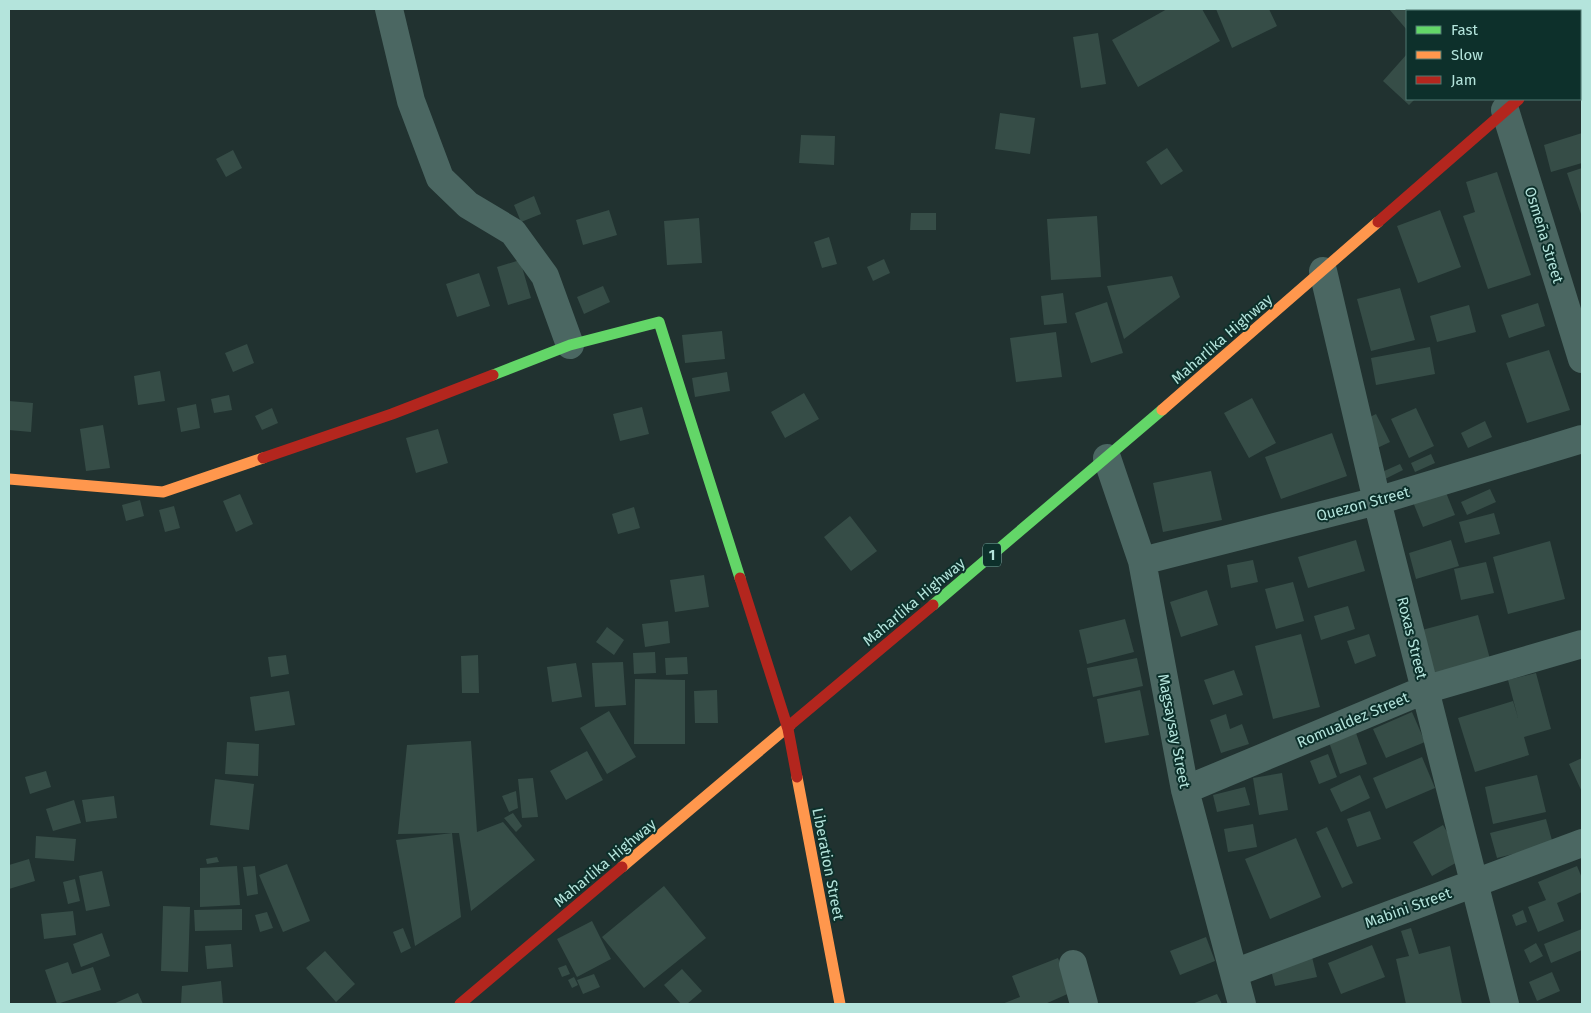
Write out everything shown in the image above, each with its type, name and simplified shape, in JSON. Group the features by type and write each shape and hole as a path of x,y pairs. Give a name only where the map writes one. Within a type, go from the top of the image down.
{"main road":[{"name":"Maharlika Highway","path":"460,1004 1107,458 1512,105"},
{"name":"Liberation Street","path":"570,345 659,322 788,729 840,1004"},
{"path":"9,479 163,492 392,414 570,345"}],"street":[{"path":"389,9 411,101 440,178 468,205 512,232 545,276 570,345"},
{"name":"Osmeña Street","path":"1512,105 1582,359"},
{"name":"Roxas Street","path":"1323,271 1377,501 1505,1004"},
{"name":"Quezon Street","path":"1142,561 1377,501 1582,439"},
{"name":"Magsaysay Street","path":"1107,458 1142,561 1186,790 1242,1004"},
{"name":"Romualdez Street","path":"1186,790 1424,690 1582,644"},
{"name":"Mabini Street","path":"1234,973 1582,843"},
{"path":"1073,964 1084,1004"}],"building":[{"path":"1167,9 1202,9 1220,41 1138,87 1112,40"},
{"path":"1216,9 1269,9 1277,26 1232,48"},
{"path":"1389,9 1418,10 1406,10 1406,29"},
{"path":"1098,33 1106,84 1081,88 1073,37"},
{"path":"1406,55 1406,100 1414,100 1409,105 1383,81"},
{"path":"1000,113 1035,118 1030,154 995,149"},
{"path":"1582,133 1582,163 1551,172 1544,145"},
{"path":"801,135 835,136 834,165 799,163"},
{"path":"1167,148 1183,171 1161,185 1146,162"},
{"path":"233,150 242,168 226,177 216,159"},
{"path":"1582,168 1582,217 1567,173"},
{"path":"1497,172 1531,275 1488,289 1463,216 1475,212 1466,182"},
{"path":"534,196 541,214 521,222 514,205"},
{"path":"609,210 617,235 583,245 576,220"},
{"path":"1440,210 1461,267 1418,283 1397,226"},
{"path":"911,213 936,213 936,230 910,230"},
{"path":"1097,216 1101,277 1051,280 1047,219"},
{"path":"699,218 702,263 667,265 664,221"},
{"path":"829,237 837,264 822,268 814,242"},
{"path":"884,259 890,273 873,281 867,267"},
{"path":"520,260 531,298 508,305 497,267"},
{"path":"479,273 490,306 457,317 446,284"},
{"path":"1172,276 1180,297 1124,339 1107,286"},
{"path":"603,286 610,302 584,314 577,297"},
{"path":"1400,288 1415,340 1371,351 1357,299"},
{"path":"1063,293 1067,323 1044,325 1041,296"},
{"path":"1107,302 1123,353 1091,363 1075,313"},
{"path":"1538,303 1545,326 1509,338 1501,315"},
{"path":"1469,305 1476,332 1437,342 1430,316"},
{"path":"722,331 725,359 685,363 682,335"},
{"path":"1056,332 1062,377 1016,382 1010,338"},
{"path":"247,344 254,363 233,372 225,353"},
{"path":"1430,347 1435,374 1376,385 1371,358"},
{"path":"1549,350 1570,410 1527,423 1506,363"},
{"path":"160,371 165,401 138,405 134,376"},
{"path":"727,372 730,391 695,397 692,378"},
{"path":"804,393 819,419 785,438 771,412"},
{"path":"229,395 232,410 214,413 211,399"},
{"path":"1252,398 1276,443 1249,458 1224,413"},
{"path":"9,401 33,403 31,432 9,430"},
{"path":"196,404 200,428 181,432 177,408"},
{"path":"642,407 649,434 620,441 613,414"},
{"path":"272,408 278,423 262,430 255,416"},
{"path":"1416,408 1434,446 1409,458 1391,419"},
{"path":"1376,414 1390,442 1375,449 1362,421"},
{"path":"1485,421 1492,437 1468,448 1461,433"},
{"path":"103,425 110,468 86,471 80,429"},
{"path":"438,429 448,463 416,473 406,438"},
{"path":"1332,433 1347,476 1281,499 1265,457"},
{"path":"1431,454 1435,463 1415,472 1411,463"},
{"path":"1400,464 1403,470 1385,479 1382,472"},
{"path":"1211,471 1222,520 1163,532 1153,483"},
{"path":"1490,489 1496,502 1467,515 1461,502"},
{"path":"1445,490 1455,515 1423,527 1413,502"},
{"path":"240,494 253,524 236,532 223,501"},
{"path":"140,500 144,516 126,521 122,505"},
{"path":"174,506 180,528 165,532 159,510"},
{"path":"634,507 640,528 618,534 612,514"},
{"path":"1494,513 1500,534 1465,543 1459,522"},
{"path":"850,516 877,551 851,571 824,537"},
{"path":"1356,540 1365,571 1308,588 1298,557"},
{"path":"1451,540 1459,566 1416,579 1409,553"},
{"path":"1550,541 1565,599 1508,614 1493,557"},
{"path":"1253,560 1258,582 1231,588 1227,565"},
{"path":"1486,562 1494,593 1461,600 1454,569"},
{"path":"704,575 709,607 675,612 670,580"},
{"path":"1293,582 1304,621 1276,629 1265,589"},
{"path":"1207,590 1218,625 1181,637 1170,602"},
{"path":"1348,606 1355,629 1321,640 1314,616"},
{"path":"1478,615 1490,659 1434,674 1422,630"},
{"path":"1125,619 1134,652 1087,664 1079,630"},
{"path":"668,621 670,643 645,647 642,624"},
{"path":"607,627 624,640 614,655 596,642"},
{"path":"1301,634 1320,707 1273,719 1255,646"},
{"path":"1369,634 1376,656 1355,664 1347,641"},
{"path":"655,652 656,673 634,674 633,653"},
{"path":"286,655 289,674 271,677 268,657"},
{"path":"478,655 479,693 462,693 461,656"},
{"path":"687,657 688,674 666,675 665,658"},
{"path":"1137,658 1143,686 1093,697 1087,668"},
{"path":"623,662 626,705 595,707 592,663"},
{"path":"576,663 582,697 552,702 547,667"},
{"path":"1234,670 1243,695 1213,705 1204,680"},
{"path":"1536,673 1551,729 1524,737 1529,755 1475,772 1458,718 1513,701 1518,718 1508,680"},
{"path":"635,679 685,680 685,744 634,744"},
{"path":"717,690 718,723 695,723 694,691"},
{"path":"1140,690 1149,735 1105,743 1097,699"},
{"path":"289,691 295,725 255,731 250,697"},
{"path":"609,711 636,757 607,774 580,728"},
{"path":"1412,712 1425,742 1386,758 1373,729"},
{"path":"1226,714 1230,729 1242,724 1249,744 1221,753 1210,720"},
{"path":"1356,733 1367,764 1340,774 1329,742"},
{"path":"471,741 477,832 503,822 535,860 471,911 459,833 398,834 407,745"},
{"path":"227,742 259,744 258,776 225,774"},
{"path":"587,751 603,780 566,800 550,771"},
{"path":"1328,754 1337,777 1319,784 1310,761"},
{"path":"1422,757 1435,788 1386,809 1373,778"},
{"path":"1582,758 1582,792 1569,764"},
{"path":"46,771 51,787 30,794 25,777"},
{"path":"1282,773 1288,810 1259,815 1253,778"},
{"path":"1360,775 1370,798 1341,812 1330,789"},
{"path":"1537,775 1546,812 1493,824 1485,787"},
{"path":"533,778 538,817 522,818 518,779"},
{"path":"215,779 254,784 249,830 210,825"},
{"path":"1245,787 1250,805 1217,812 1213,795"},
{"path":"516,791 518,808 509,812 502,796"},
{"path":"114,796 117,818 86,822 82,800"},
{"path":"74,800 81,823 53,831 46,809"},
{"path":"1370,811 1381,839 1357,847 1347,819"},
{"path":"513,813 522,826 516,832 504,818"},
{"path":"1546,819 1553,844 1497,858 1490,833"},
{"path":"1253,824 1257,847 1228,852 1224,829"},
{"path":"1443,825 1463,859 1432,876 1413,842"},
{"path":"1327,827 1353,883 1342,888 1316,832"},
{"path":"452,833 461,917 415,946 396,840"},
{"path":"36,836 76,839 74,861 35,858"},
{"path":"1296,838 1321,897 1270,919 1245,859"},
{"path":"217,857 219,862 207,864 206,859"},
{"path":"29,859 35,881 9,889 9,865"},
{"path":"287,864 310,921 283,932 259,875"},
{"path":"237,866 240,905 200,907 200,868"},
{"path":"255,866 258,894 247,896 243,867"},
{"path":"1577,866 1582,878 1582,892 1557,903 1564,921 1538,932 1528,907 1546,900 1538,882"},
{"path":"102,871 110,906 86,911 79,876"},
{"path":"75,879 80,901 68,904 63,882"},
{"path":"664,886 706,938 644,988 602,937"},
{"path":"163,906 190,907 188,972 161,971"},
{"path":"242,909 242,930 195,931 194,910"},
{"path":"1523,910 1527,922 1516,926 1512,915"},
{"path":"73,911 76,935 44,939 41,914"},
{"path":"267,912 273,928 260,932 255,915"},
{"path":"592,921 611,959 577,977 557,939"},
{"path":"403,928 411,948 401,953 393,932"},
{"path":"1411,928 1419,954 1450,946 1462,1004 1406,1004 1396,959 1409,956 1401,931"},
{"path":"1582,929 1582,950 1551,963 1544,944"},
{"path":"102,933 110,956 81,967 73,944"},
{"path":"1206,937 1215,961 1180,975 1170,951"},
{"path":"1536,943 1543,956 1530,963 1524,950"},
{"path":"231,944 233,967 207,969 205,946"},
{"path":"1372,945 1385,977 1341,994 1328,963"},
{"path":"325,951 355,984 336,1002 306,968"},
{"path":"1312,957 1317,977 1275,986 1270,966"},
{"path":"1058,958 1072,992 1045,1004 1002,1004 1020,997 1012,976"},
{"path":"68,962 72,974 93,967 101,990 57,1004 45,970"},
{"path":"566,965 570,974 562,977 558,968"},
{"path":"682,969 702,991 687,1004 681,1004 664,985"},
{"path":"1552,972 1560,991 1537,1001 1529,982"},
{"path":"594,974 600,987 583,994 577,980"},
{"path":"574,977 578,985 572,988 568,980"},
{"path":"221,981 223,1004 181,1004 182,986"},
{"path":"138,993 143,1004 113,1004"},
{"path":"1217,994 1222,1004 1192,1004"}],"traffic: fast":[{"path":"493,375 570,345 659,322 740,578"},
{"path":"933,605 1162,410"}],"traffic: slow":[{"path":"1162,410 1378,222"},
{"path":"9,479 163,492 263,458"},
{"path":"622,867 790,725"},
{"path":"797,777 840,1004"}],"traffic: jam":[{"path":"1378,222 1518,100"},
{"path":"263,458 392,414 493,375"},
{"path":"740,578 788,729 797,777"},
{"path":"790,725 933,605"},
{"path":"460,1004 622,867"}]}
